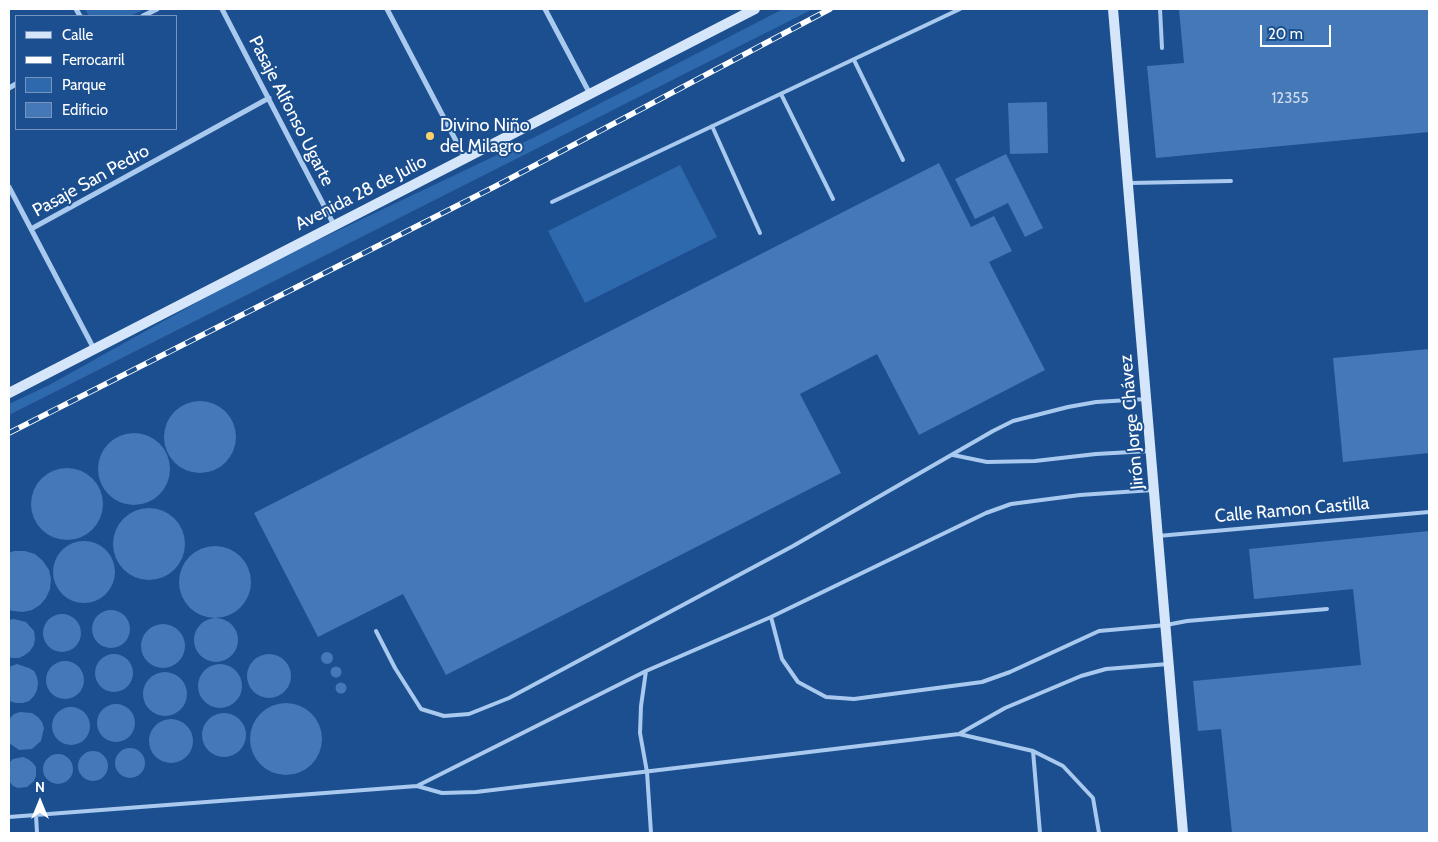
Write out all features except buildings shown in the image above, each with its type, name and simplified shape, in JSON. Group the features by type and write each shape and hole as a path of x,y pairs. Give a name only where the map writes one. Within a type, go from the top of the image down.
{"street":[{"path":"145,15 157,9"},
{"name":"Pasaje Alfonso Ugarte","path":"222,9 334,225"},
{"path":"387,9 465,158"},
{"path":"545,9 590,94"},
{"name":"Avenida 28 de Julio","path":"9,393 754,9"},
{"name":"Jirón Jorge Chávez","path":"1113,9 1183,833"},
{"name":"Pasaje San Pedro","path":"31,229 269,98"},
{"path":"9,187 94,349"}],"lane":[{"path":"552,202 960,9"},
{"path":"1160,9 1162,48"},
{"path":"854,60 903,160"},
{"path":"781,94 833,199"},
{"path":"712,126 760,233"},
{"path":"1128,182 1231,180"},
{"path":"376,631 420,709 444,716 470,714 509,698 742,574 993,431 1013,422 1077,405 1146,399"},
{"path":"953,455 987,462 1026,461 1151,451"},
{"path":"417,786 646,671 771,617 986,513 1011,504 1080,495 1154,490"},
{"name":"Calle Ramon Castilla","path":"1158,536 1429,512"},
{"path":"771,617 782,659 798,682 826,696 854,699 982,682 1010,672 1099,630 1327,609"},
{"path":"959,734 1005,708 1081,676 1106,669 1169,664"},
{"path":"646,671 641,706 640,733 647,772 651,833"},
{"path":"9,816 417,786 442,793 476,792 959,734 1033,751 1063,766 1093,798 1098,833"},
{"path":"1033,751 1040,833"},
{"path":"36,815 37,833"}],"green space":[{"path":"85,9 145,9 132,15 88,15"},
{"path":"783,9 813,9 9,415 9,404 49,385 255,270 539,135"},
{"path":"680,165 717,237 585,303 548,231"}],"railway":[{"path":"9,433 494,187 830,9"}],"place":[{"name":"Divino Niño del Milagro","path":"430,136"}]}
